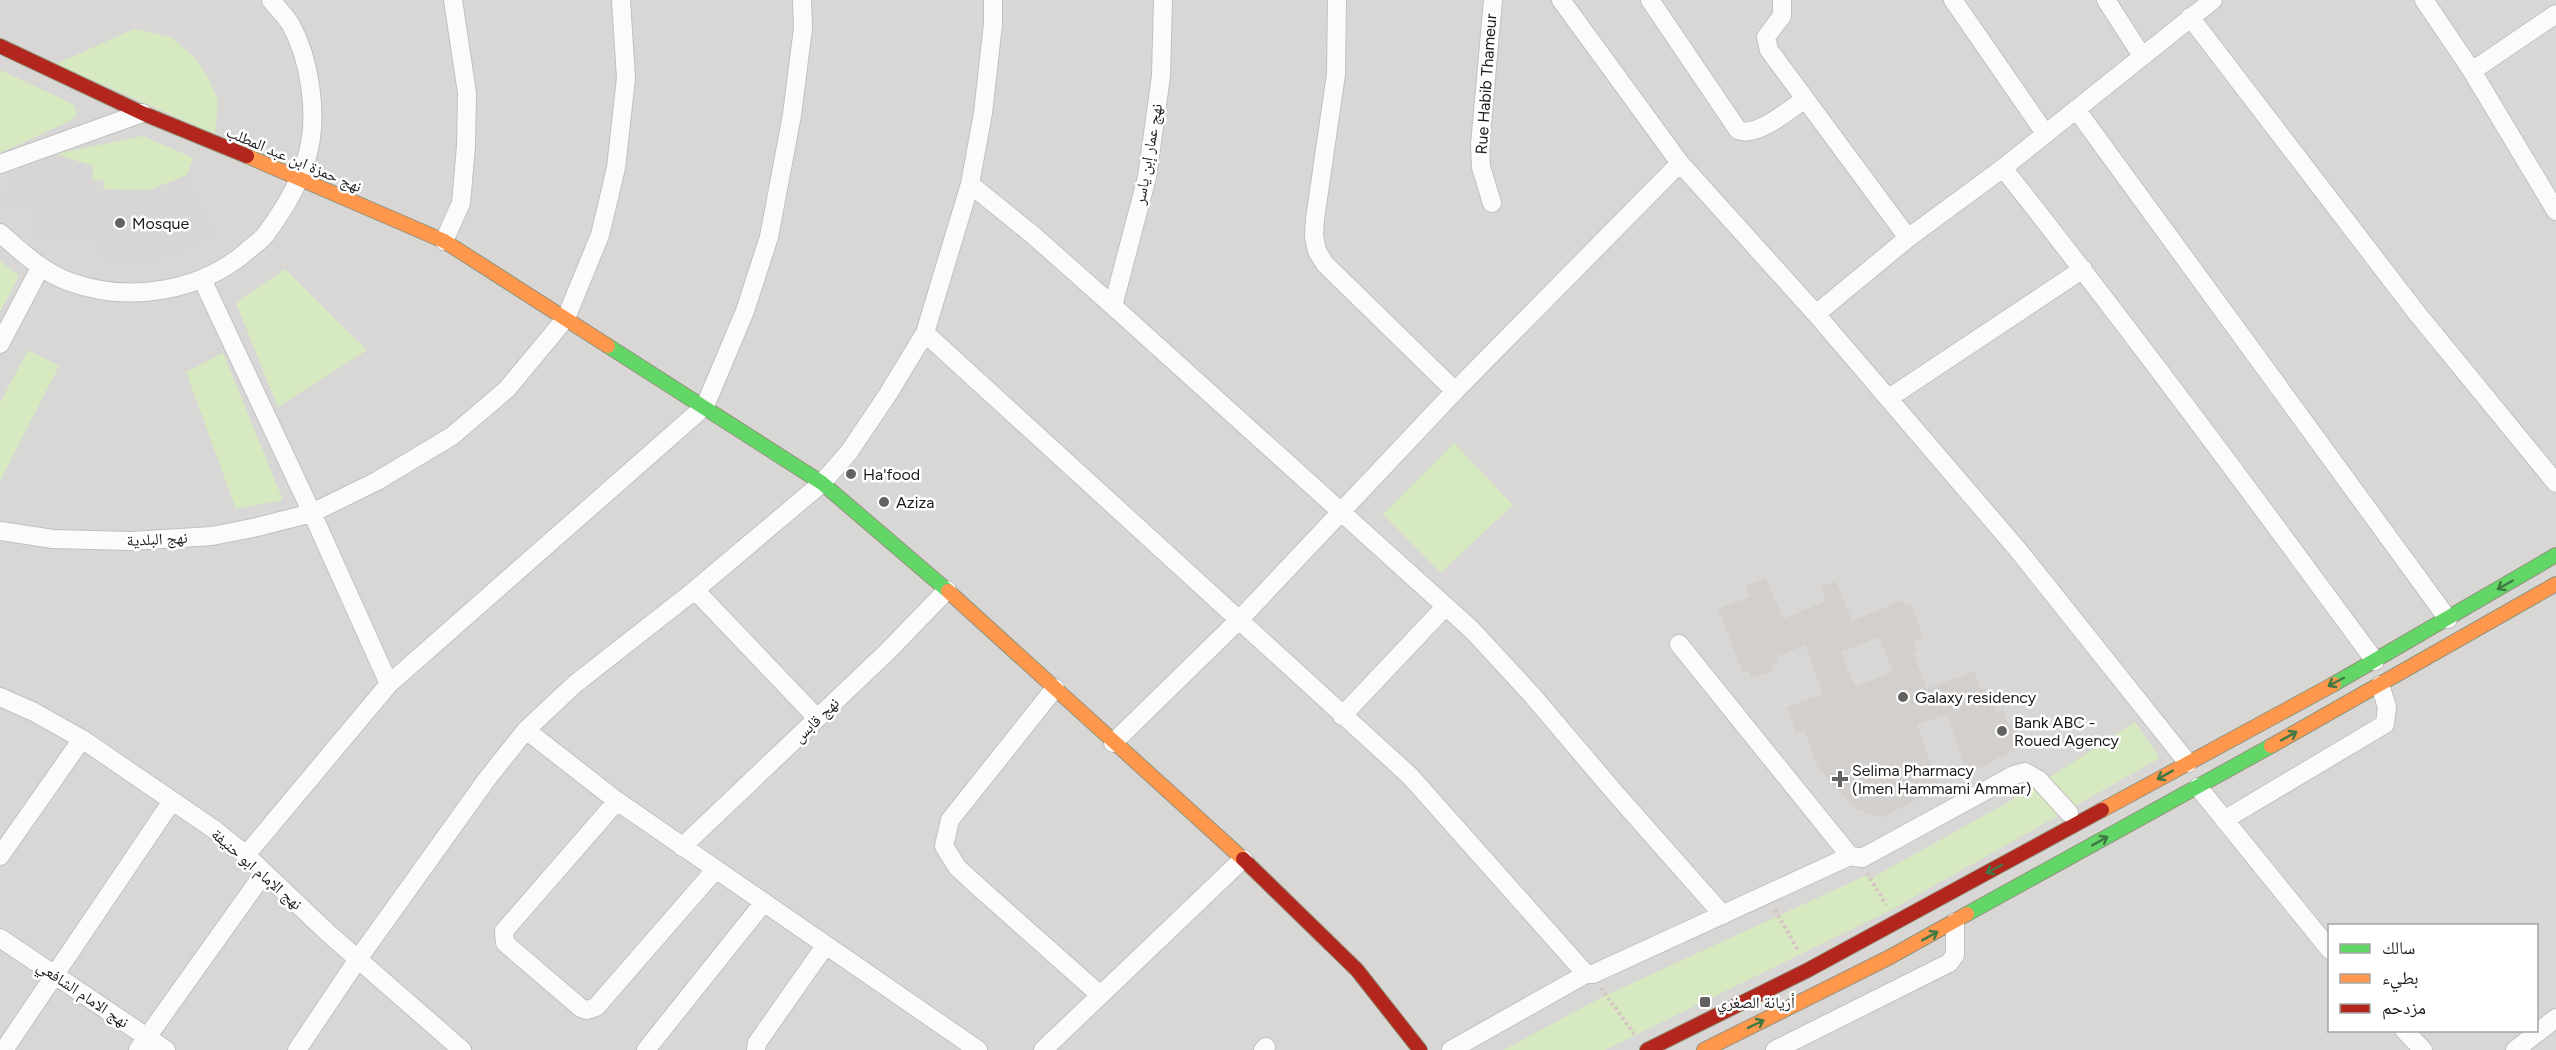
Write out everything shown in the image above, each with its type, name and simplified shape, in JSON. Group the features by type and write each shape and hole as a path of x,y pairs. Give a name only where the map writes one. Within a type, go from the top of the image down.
{"street":[{"path":"0,233 40,268 70,282 113,292 153,292 202,279 232,263 265,235 300,178 309,151 313,96 304,56 290,24 271,0"},
{"path":"444,242 461,203 466,146 467,93 453,0"},
{"name":"نهج البلدية","path":"0,531 53,539 168,540 212,536 312,513 377,481 452,436 507,389 566,318 600,235 616,168 626,78 621,0"},
{"path":"246,855 389,684 705,406 745,311 769,237 794,104 803,28 802,0"},
{"path":"297,1050 358,959 487,779 526,730 575,684 695,590 822,483 849,452 888,394 925,333 970,184 983,113 993,24 993,0"},
{"name":"نهج عمار إبن ياسر","path":"1113,306 1147,177 1161,75 1163,0"},
{"path":"1337,0 1336,74 1315,219 1314,236 1317,251 1331,270 1455,391"},
{"name":"Rue Habib Thameur","path":"1492,0 1480,145 1481,167 1492,203"},
{"path":"1561,0 1680,164 1816,314 2018,550 2188,763"},
{"path":"1650,0 1738,130 1750,133 1760,129 1804,100"},
{"path":"1782,0 1782,16 1770,29 1765,42 1804,100 1908,238"},
{"path":"1953,0 2045,133"},
{"path":"2106,0 2142,56"},
{"path":"1816,314 1908,238 2003,168 2212,0"},
{"path":"2424,0 2472,71 2556,211"},
{"path":"2472,71 2556,14"},
{"path":"2190,17 2416,312 2556,483"},
{"name":"نهج حمزة ابن عبد المطلب","path":"0,46 142,113 300,178 444,242 705,406 822,483 947,590 1113,744 1243,859 1357,970 1420,1050"},
{"path":"2076,110 2448,618"},
{"path":"0,164 142,113"},
{"path":"1113,744 1240,619 1455,391 1680,164"},
{"path":"2003,168 2083,269 2228,461 2375,662"},
{"path":"970,184 1033,235 1113,306 1472,630 1532,695 1723,915"},
{"path":"0,344 40,268"},
{"path":"1889,398 2083,269"},
{"path":"202,279 389,684"},
{"path":"925,333 1410,776 1590,974"},
{"path":"1644,1046 1808,970 2375,662 2556,555"},
{"path":"1704,1050 1955,922 2556,584"},
{"path":"695,590 817,718"},
{"name":"نهج قابس","path":"682,847 888,651 947,590"},
{"path":"1342,716 1444,607"},
{"path":"1679,644 1856,857"},
{"path":"2224,820 2385,724 2387,707 2380,685"},
{"path":"1055,688 950,820 944,846 947,854 965,875 1099,994"},
{"name":"نهج الإمام ابو حنيفة","path":"0,697 34,712 82,739 246,855 458,1048"},
{"path":"2249,729 2261,751"},
{"path":"526,730 617,801 978,1050"},
{"path":"0,856 82,739"},
{"path":"1451,1050 1590,974 1723,915 1768,892 1856,857 2014,775 2025,772 2039,780 2069,813"},
{"path":"2198,787 2328,948"},
{"path":"4,1050 172,801"},
{"path":"617,801 504,931 505,944 581,1008 586,1010 596,1007 716,870"},
{"path":"1043,1050 1099,994 1161,939 1243,859"},
{"path":"142,1043 264,873"},
{"path":"646,1050 764,902"},
{"path":"1775,1050 1949,963 1955,955 1955,922"},
{"name":"نهج الامام الشافعي","path":"0,938 55,974 142,1043 166,1050"},
{"path":"756,1050 757,1042 825,946"},
{"path":"2515,1050 2556,1018"},
{"path":"2406,1032 2423,1050"}],"path":[{"path":"1856,857 1897,921"},
{"path":"1768,892 1808,970"},
{"path":"1590,974 1644,1046"}],"shaded area":[{"path":"0,0 2556,0 2556,1050 0,1050"},
{"name":"Mosque","path":"55,154 93,166 104,181 103,188 149,190 187,175 217,238 153,263 97,260 97,240 32,239 30,208 3,207 5,166"},
{"path":"1435,436 1448,449 1386,511 1374,499"},
{"path":"1481,440 1510,473 1495,486 1465,454"},
{"path":"1501,516 1518,535 1465,583 1449,565"},
{"path":"1392,524 1433,565 1419,579 1378,539"},
{"path":"2006,789 2010,801 1896,864 1881,857"},
{"path":"1584,978 1598,999 1503,1050 1487,1050 1479,1038"}],"green space":[{"path":"134,29 171,37 196,59 209,79 218,101 215,134 56,64"},
{"path":"0,70 73,104 77,114 72,120 0,153"},
{"path":"143,136 193,158 187,175 149,190 103,189 104,181 92,180 93,166 55,154"},
{"path":"0,261 19,276 0,312"},
{"path":"285,269 367,350 278,407 236,303"},
{"path":"28,350 59,366 0,481 0,403"},
{"path":"223,353 283,500 236,509 186,372"},
{"path":"1454,443 1513,505 1441,573 1383,514"},
{"path":"2135,722 2160,758 1889,911 1605,1050 1503,1050 1598,999 1867,875 1870,879 2033,788"}],"building":[{"name":"Galaxy residency","path":"1766,578 1783,619 1826,601 1821,587 1836,581 1852,621 1903,600 1905,606 1911,604 1923,637 1914,641 1917,651 1913,653 1927,689 1974,671 1981,689 1985,688 1997,712 2003,710 2008,724 2015,721 2022,746 1967,774 1947,714 1917,725 1940,788 1881,818 1856,809 1818,768 1804,730 1796,733 1787,707 1823,694 1805,645 1776,657 1778,663 1770,666 1772,671 1752,678 1748,670 1743,672 1718,609 1750,597 1745,586","holes":["1879,637 1893,672 1855,687 1841,652"]}],"traffic: fast":[{"path":"608,346 822,483 948,591"},
{"path":"2334,684 2556,555"},
{"path":"1967,914 2271,746"}],"traffic: slow":[{"path":"247,156 444,241 608,346"},
{"path":"2271,746 2556,584"},
{"path":"948,591 1243,859"},
{"path":"2102,810 2334,684"},
{"path":"1704,1050 1890,957 1967,914"}],"traffic: jam":[{"path":"0,46 142,113 247,156"},
{"path":"1647,1050 1808,970 2102,810"},
{"path":"1243,859 1357,970 1420,1050"}],"place":[{"name":"Mosque","path":"120,223"},
{"name":"Ha'food","path":"851,474"},
{"name":"Aziza","path":"884,502"},
{"name":"Galaxy residency","path":"1903,697"},
{"name":"Bank ABC - Roued Agency","path":"2002,731"},
{"name":"Selima Pharmacy (Imen Hammami Ammar)","path":"1840,779"},
{"name":"أريانة الصغري","path":"1705,1002"}]}
